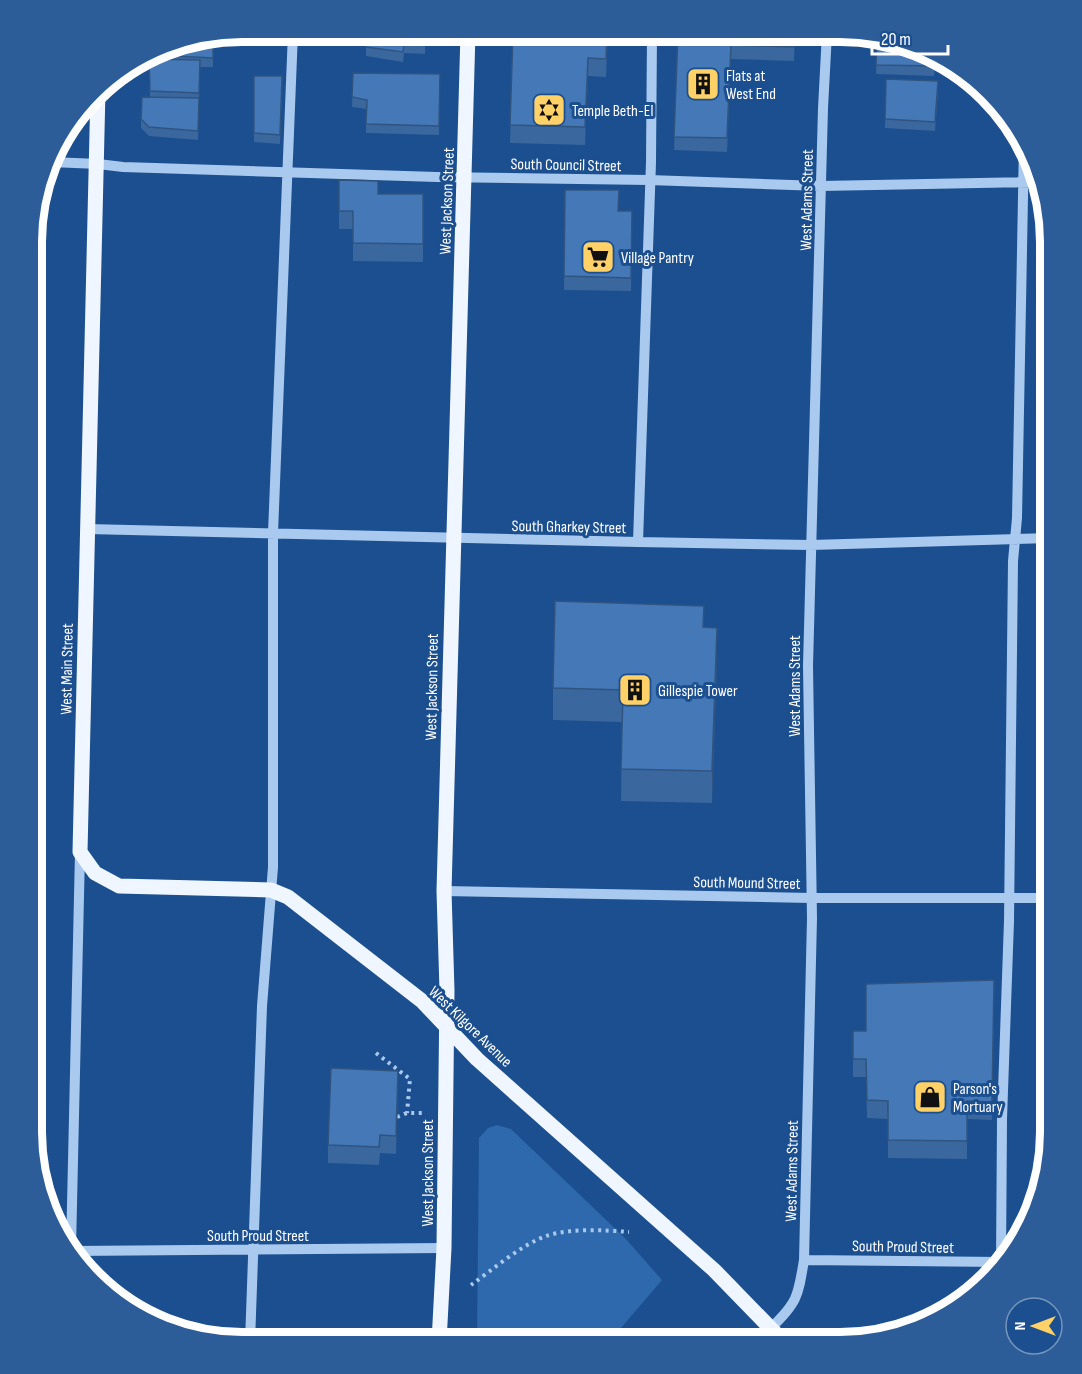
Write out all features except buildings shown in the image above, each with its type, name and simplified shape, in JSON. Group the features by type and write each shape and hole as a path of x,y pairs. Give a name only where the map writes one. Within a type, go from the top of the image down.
{"main road":[{"name":"West Jackson Street","path":"440,1332 444,1248 447,991 444,891 468,42"},
{"name":"West Main Street","path":"80,852 98,104"},
{"name":"West Kilgore Avenue","path":"80,852 95,873 118,886 271,890 288,897 423,1001 477,1059 714,1270 775,1332"}],"street":[{"path":"250,1332 262,1006 273,867 273,533 292,42"},
{"path":"638,543 652,42"},
{"name":"West Adams Street","path":"771,1328 788,1312 798,1294 804,1260 811,961 808,666 827,42"},
{"name":"South Council Street","path":"58,162 123,167 822,186 1029,182"},
{"path":"1001,1249 1013,561 1016,538 1029,182"},
{"name":"South Gharkey Street","path":"87,529 638,543 811,545 1040,537"},
{"name":"West Main Street","path":"71,1236 80,852"},
{"name":"South Mound Street","path":"444,891 811,898 1040,898"},
{"name":"South Proud Street","path":"80,1250 253,1251 444,1248"},
{"name":"South Proud Street","path":"804,1260 992,1262"}],"path":[{"path":"376,1053 410,1079 407,1113"},
{"path":"397,1117 407,1113 424,1113"},
{"path":"471,1285 514,1254 546,1236 590,1229 629,1232"}],"shaded area":[{"path":"497,1125 511,1129 625,1238 662,1280 618,1332 477,1332 479,1138 488,1128"}],"place":[{"name":"Flats at West End","path":"703,84"},
{"name":"Temple Beth-El","path":"549,110"},
{"name":"Village Pantry","path":"598,257"},
{"name":"Gillespie Tower","path":"635,690"},
{"name":"Parson's Mortuary","path":"930,1097"}]}
